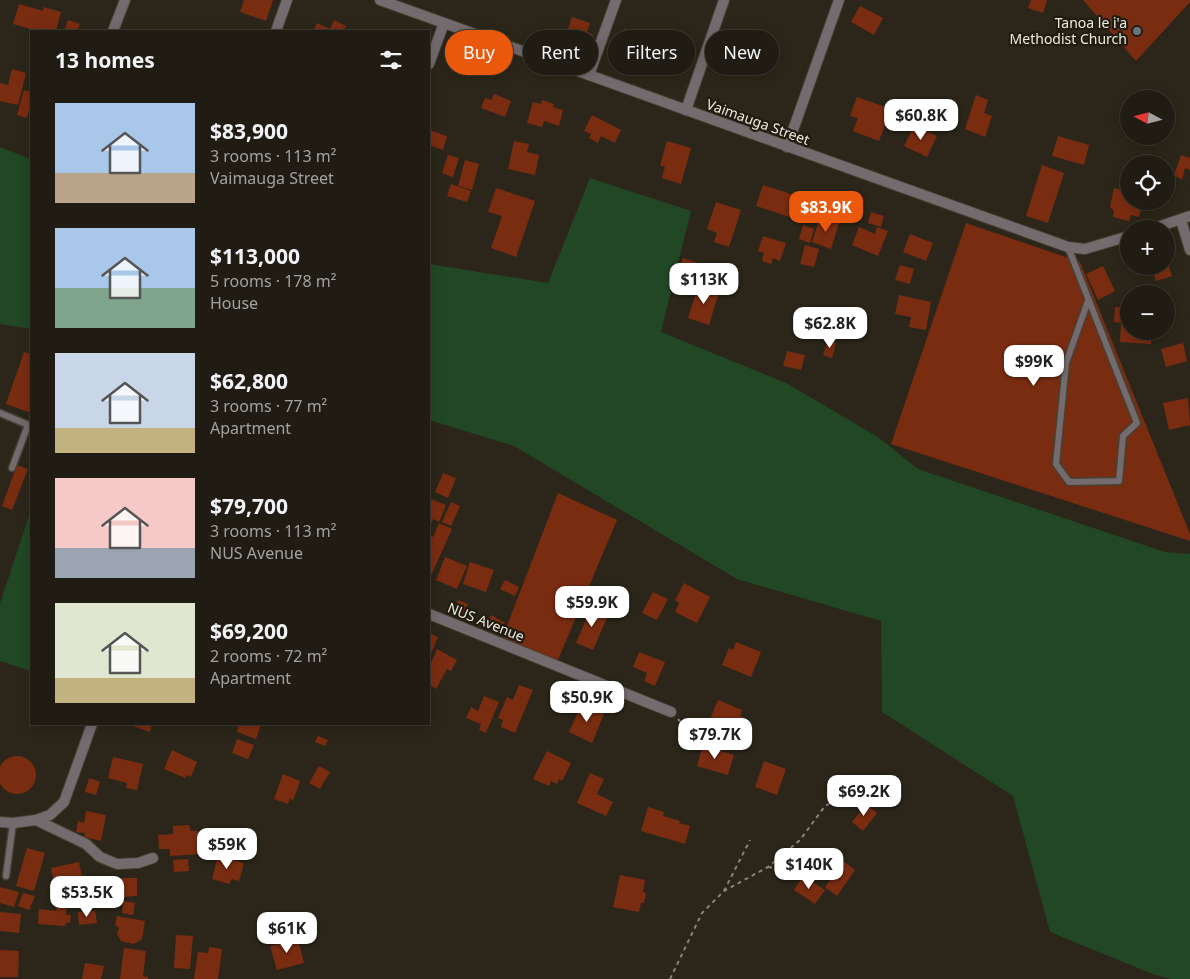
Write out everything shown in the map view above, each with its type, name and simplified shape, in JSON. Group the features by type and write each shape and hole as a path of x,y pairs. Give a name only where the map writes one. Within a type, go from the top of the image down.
{"street":[{"path":"113,30 124,0"},
{"path":"276,30 287,0"},
{"name":"Vaimauga Street","path":"380,0 523,51"},
{"path":"598,50 616,0"},
{"path":"686,110 724,0"},
{"path":"787,147 839,0"},
{"path":"430,61 444,23"},
{"name":"Vaimauga Street","path":"589,75 1068,247 1085,249 1120,239"},
{"path":"1185,218 1190,250"},
{"name":"NUS Avenue","path":"430,614 671,712"},
{"path":"0,822 13,823 36,820 50,815 64,802 92,725"},
{"path":"36,820 86,844 100,857 117,864 138,863 153,858"}],"lane":[{"path":"1068,247 1137,423 1124,436 1119,481 1069,482 1056,464 1066,363 1088,301"},
{"path":"0,414 30,425 12,468"},
{"path":"6,876 13,823"}],"path":[{"path":"671,712 690,733"},
{"path":"670,979 702,913 724,891 768,867 800,840 825,806 838,799 854,799"},
{"path":"724,891 750,840"},
{"path":"768,867 799,871 811,877"}],"green space":[{"path":"0,147 30,159 30,329 0,324"},
{"path":"590,178 691,211 661,332 786,383 878,437 918,469 1165,552 1190,554 1190,979 1172,979 1155,975 1050,932 1013,796 882,712 881,621 737,579 514,446 430,420 430,264 548,283"},
{"path":"30,513 30,671 0,661 0,603"}],"building":[{"path":"244,0 273,0 266,21 240,12"},
{"path":"1031,0 1047,0 1043,13 1028,8"},
{"name":"Tanoa le i'a Methodist Church","path":"1083,0 1190,0 1190,2 1136,61"},
{"path":"19,4 43,11 44,7 61,12 56,30 34,30 13,24"},
{"path":"860,6 883,18 874,35 851,22"},
{"path":"572,17 590,23 588,30 568,30"},
{"path":"68,20 80,24 77,30 64,30"},
{"path":"334,20 346,26 344,30 314,30 317,23 330,29"},
{"path":"12,69 26,73 18,105 0,101 0,83 8,85"},
{"path":"24,90 30,92 30,108 27,118 17,115"},
{"path":"494,94 511,101 505,117 481,108 485,98 491,100"},
{"path":"976,95 988,100 984,113 992,116 985,137 965,129"},
{"path":"857,97 891,109 879,141 853,131 858,118 850,116"},
{"path":"542,100 554,104 553,107 563,110 559,126 544,121 542,127 527,123 533,102 541,104"},
{"path":"592,115 621,130 615,143 601,136 598,143 589,138 591,134 584,131"},
{"path":"914,126 937,136 927,157 904,146"},
{"path":"430,130 447,136 443,150 430,145"},
{"path":"1058,136 1089,145 1084,165 1052,156"},
{"path":"514,141 529,144 527,152 539,155 535,175 508,169"},
{"path":"667,141 691,148 681,184 662,178 665,167 660,165"},
{"path":"448,155 459,158 453,177 442,173"},
{"path":"1181,155 1190,158 1190,170 1185,168 1182,180 1175,176"},
{"path":"465,160 479,164 472,190 458,186"},
{"path":"1042,165 1064,173 1048,223 1026,216"},
{"path":"451,184 471,191 467,202 447,196"},
{"path":"763,185 797,196 790,217 756,206"},
{"path":"496,188 535,201 516,257 491,248 502,216 488,212"},
{"path":"1114,188 1120,190 1120,210 1141,210 1139,217 1131,215 1129,220 1125,220 1113,217 1114,211 1110,207"},
{"path":"840,193 849,197 846,205 837,202"},
{"path":"716,202 741,210 729,247 714,242 717,233 707,229"},
{"path":"871,212 884,216 881,227 868,223"},
{"path":"820,217 839,223 831,249 812,242"},
{"path":"966,223 1080,262 1190,534 1190,541 891,444"},
{"path":"803,225 814,229 810,243 799,239"},
{"path":"859,227 875,234 877,227 888,231 878,256 852,245"},
{"path":"910,234 933,243 926,261 903,252"},
{"path":"763,236 786,243 780,261 773,258 771,264 762,261 764,253 758,251"},
{"path":"805,245 819,249 814,267 800,264"},
{"path":"683,258 698,263 690,287 675,282"},
{"path":"900,265 914,269 910,284 895,280"},
{"path":"1103,266 1115,291 1098,300 1086,274"},
{"path":"1154,275 1172,275 1172,276 1156,281"},
{"path":"711,286 720,289 709,325 688,318 697,290 703,292"},
{"path":"899,295 931,302 926,330 909,327 911,317 895,314"},
{"path":"1115,307 1120,307 1120,323 1114,322"},
{"path":"828,340 836,343 832,358 823,355"},
{"path":"1120,340 1151,340 1151,344 1120,342"},
{"path":"1183,343 1187,361 1166,367 1161,349"},
{"path":"787,351 805,355 801,370 783,366"},
{"path":"24,352 30,354 30,413 6,404"},
{"path":"1188,398 1190,425 1169,430 1163,403"},
{"path":"17,465 28,469 12,510 2,506"},
{"path":"443,473 456,478 448,498 435,492"},
{"path":"558,493 617,520 557,662 502,639"},
{"path":"431,499 446,505 439,522 433,519 430,526"},
{"path":"451,502 460,506 451,526 442,522"},
{"path":"439,523 452,529 430,578 430,536 433,537"},
{"path":"445,557 467,566 457,589 436,580"},
{"path":"470,562 494,570 486,592 463,584"},
{"path":"505,580 519,587 515,596 500,589"},
{"path":"684,583 710,597 697,623 675,612 679,603 675,600"},
{"path":"653,592 668,599 657,620 642,613"},
{"path":"458,600 468,604 464,616 453,612"},
{"path":"592,606 609,613 593,650 576,643"},
{"path":"491,615 505,623 501,631 486,625"},
{"path":"430,633 438,637 430,657"},
{"path":"736,642 761,652 751,677 722,665 729,648 733,650"},
{"path":"437,649 457,660 451,671 447,669 436,689 430,686 430,666"},
{"path":"639,652 665,662 655,686 644,681 647,673 633,667"},
{"path":"519,685 533,690 515,733 501,727 503,720 498,718 507,697 513,700"},
{"path":"484,696 499,702 486,733 479,730 481,724 466,718 471,707 478,711"},
{"path":"718,700 742,710 740,716 744,717 739,730 735,728 733,734 708,724"},
{"path":"582,704 604,714 592,743 569,732"},
{"path":"130,725 152,725 150,732"},
{"path":"239,725 261,725 256,739 237,732"},
{"path":"318,736 328,740 325,746 315,742"},
{"path":"237,739 254,745 248,759 232,753"},
{"path":"703,745 734,755 728,775 697,766"},
{"path":"172,750 197,762 191,777 187,775 185,778 164,769"},
{"path":"547,751 571,763 562,781 559,779 557,784 551,781 549,786 533,779"},
{"path":"10,757 24,757 31,761 35,768 35,782 31,789 24,793 10,793 3,789 -1,782 -1,768 3,761"},
{"path":"113,757 143,764 137,790 126,788 127,783 108,778"},
{"path":"764,761 786,769 777,795 755,787"},
{"path":"319,766 330,772 320,789 309,783"},
{"path":"590,773 604,779 597,794 613,802 606,816 577,803"},
{"path":"283,774 300,781 293,801 290,798 288,804 274,799"},
{"path":"89,778 100,782 96,795 85,792"},
{"path":"866,804 877,813 863,831 852,822"},
{"path":"648,807 664,812 663,816 690,826 685,844 641,831"},
{"path":"86,811 106,815 101,841 84,837 85,833 76,832 78,821 84,823"},
{"path":"189,825 191,831 198,831 200,854 170,856 170,849 159,849 158,835 173,834 173,826"},
{"path":"27,848 45,853 34,891 16,886"},
{"path":"218,856 244,863 239,881 232,879 229,884 212,879"},
{"path":"188,859 189,871 174,872 173,860"},
{"path":"843,861 855,870 837,896 825,887 831,879 825,875 833,862 839,867"},
{"path":"79,862 83,883 50,890 49,884 54,883 51,868"},
{"path":"620,875 645,880 643,892 646,893 644,903 641,903 639,912 613,907"},
{"path":"803,876 825,890 815,904 794,890"},
{"path":"121,878 137,878 137,896 121,897"},
{"path":"0,887 19,892 14,907 0,903"},
{"path":"23,893 35,896 29,910 18,906"},
{"path":"123,901 135,903 133,915 122,913"},
{"path":"57,902 67,903 66,915 71,915 70,923 66,923 65,926 38,924 39,909 56,911"},
{"path":"95,911 97,923 79,925 78,912"},
{"path":"0,912 21,914 19,933 0,931"},
{"path":"117,916 145,921 142,939 134,944 121,941 117,934 119,928 115,925"},
{"path":"176,935 193,936 190,969 174,968"},
{"path":"298,939 304,963 277,970 270,946"},
{"path":"209,947 222,949 218,979 194,979 198,952 208,953"},
{"path":"124,948 146,951 143,976 148,977 148,979 120,979"},
{"path":"0,950 19,951 18,977 0,977"},
{"path":"85,963 104,966 101,979 82,979"}],"place":[{"name":"Tanoa le i'a Methodist Church","path":"1137,31"}]}
